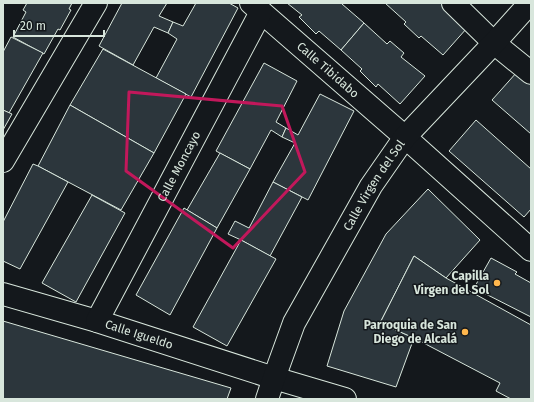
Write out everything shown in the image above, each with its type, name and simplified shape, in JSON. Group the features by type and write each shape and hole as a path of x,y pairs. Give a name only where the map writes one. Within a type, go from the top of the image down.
{"street":[{"path":"3,161 96,3"},
{"path":"453,3 494,43 531,73"},
{"name":"Calle Virgen del Sol","path":"267,399 294,323 371,186 405,138 530,3"},
{"name":"Calle Tibidabo","path":"256,7 531,250"},
{"name":"Calle Moncayo","path":"97,321 256,7"},
{"name":"Calle Igueldo","path":"3,294 97,321 274,378 346,399"}],"highlighted area":[{"path":"129,92 282,106 305,172 233,248 126,171"}],"building":[{"path":"27,3 72,3 69,9 71,10 44,54 13,37 26,12 23,10"},
{"path":"122,3 167,3 159,16 173,22 168,33 154,27 133,65 99,46"},
{"path":"196,3 229,3 238,8 191,97 156,78 177,39 168,33 173,22 183,26"},
{"path":"287,3 343,3 342,4 364,23 341,50 319,31 316,34 299,17 302,15"},
{"path":"385,3 443,3 467,28 443,55 421,36 419,38 404,24 406,22"},
{"path":"364,23 387,44 390,41 404,53 401,57 425,76 400,104 378,84 376,87 360,71 362,69 341,50"},
{"path":"11,37 43,53 9,113 3,110 3,52"},
{"path":"103,49 186,94 154,153 70,105"},
{"path":"264,63 297,81 276,122 286,128 282,137 271,130 250,169 216,151"},
{"path":"517,72 531,84 531,134 492,100"},
{"path":"320,94 354,111 308,200 273,182 295,143 282,137 286,128 298,135"},
{"path":"70,105 154,153 121,210 38,166"},
{"path":"3,110 12,114 3,130"},
{"path":"476,120 531,169 531,209 524,217 449,151"},
{"path":"220,153 250,169 217,228 187,210"},
{"path":"33,164 68,182 20,269 3,261 3,222"},
{"path":"273,182 302,197 270,256 228,234 235,221 249,228"},
{"path":"428,189 480,240 446,278 414,256 380,323 414,338 396,387 327,366 344,311 386,234"},
{"path":"92,195 125,213 76,302 42,283"},
{"path":"184,208 217,228 170,315 136,295"},
{"path":"241,240 276,259 227,346 193,327"},
{"name":"Parroquia de San Diego de Alcalá","path":"414,256 446,278 531,325 531,399 511,399 496,391 500,383 414,338 380,323"},
{"name":"Parroquia de San Diego de Alcalá","path":"491,258 517,272 515,274 531,283 531,317 474,288"},
{"path":"3,321 231,388 227,399 3,399"}],"place":[{"name":"Capilla Virgen del Sol","path":"497,283"},
{"name":"Parroquia de San Diego de Alcalá","path":"465,332"}]}
